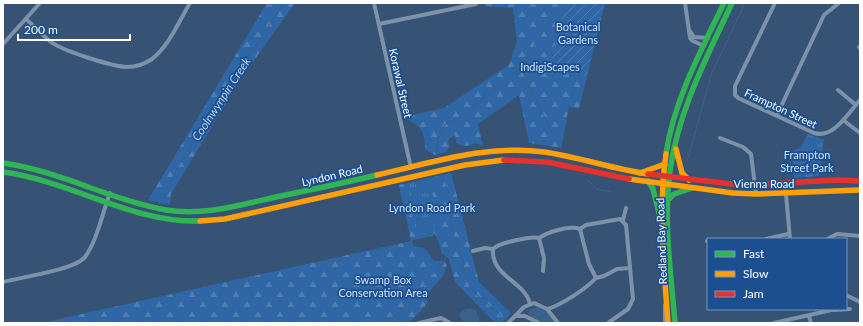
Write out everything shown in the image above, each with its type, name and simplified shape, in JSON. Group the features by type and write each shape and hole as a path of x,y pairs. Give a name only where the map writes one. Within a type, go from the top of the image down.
{"main road":[{"name":"Redland Bay Road","path":"667,177 665,164 672,125 681,99 724,3"},
{"name":"Redland Bay Road","path":"668,323 661,221 667,177 690,96 732,3"},
{"path":"706,42 712,46"},
{"path":"675,145 680,168 684,176 689,180"},
{"name":"Lyndon Road","path":"3,163 42,169 157,208 178,212 212,211 479,153 524,150 560,155 640,173 667,177"},
{"name":"Lyndon Road","path":"3,172 42,179 165,219 210,221 483,162 527,159 547,162 599,175 666,184"},
{"path":"640,173 665,164"},
{"path":"410,168 413,177"},
{"name":"Vienna Road","path":"667,177 720,184 755,185 860,181"},
{"path":"648,181 653,188 661,221"},
{"name":"Redland Bay Road","path":"666,184 675,323"},
{"name":"Vienna Road","path":"666,184 756,194 860,190"},
{"path":"668,200 674,194 692,188"}],"street":[{"path":"3,44 40,3"},
{"path":"26,19 51,42 113,65 126,67 140,65 151,59 160,51 190,3"},
{"name":"Korawal Street","path":"374,3 410,168"},
{"path":"685,3 689,29 693,41 706,42"},
{"name":"Frampton Street","path":"775,3 734,90 738,98 814,133 822,135 831,132 860,100"},
{"path":"776,115 824,15 839,3"},
{"path":"379,24 476,4"},
{"path":"689,29 694,36 706,42"},
{"path":"838,90 856,105"},
{"path":"843,120 860,133"},
{"path":"720,138 743,147 751,154 756,194"},
{"path":"785,183 788,234 790,238"},
{"path":"3,282 74,266 85,258 91,247 110,193"},
{"path":"623,220 626,208"},
{"path":"473,251 485,248 493,249 499,245 532,237 539,238 546,234 572,228 580,229 586,225 617,218 623,220 626,225 632,302 623,313 608,323"},
{"path":"580,229 589,264 596,278"},
{"path":"770,238 788,234"},
{"path":"829,238 837,234 860,236"},
{"path":"539,238 544,258 543,271"},
{"path":"493,249 498,268 526,295 530,304"},
{"path":"547,309 554,308 596,278 604,276 617,268 630,268"},
{"path":"665,323 664,311 666,296"},
{"path":"847,296 860,302"},
{"path":"508,323 522,309 530,304 537,304 547,309 558,323"},
{"path":"552,314 554,308"},
{"path":"522,309 525,316"},
{"path":"774,323 836,310"},
{"path":"516,316 525,316 539,323"},
{"path":"809,316 811,323"},
{"path":"419,323 441,318 450,323"}],"green space":[{"path":"267,3 295,3 240,80 171,194 170,205 148,200"},
{"name":"IndigiScapes","path":"485,3 565,3 549,69 587,77 579,109 569,107 561,148 529,143 519,95 478,124 483,146 475,143 463,146 456,142 455,135 448,140 450,146 446,152 435,155 425,149 423,133 418,126 404,117 444,108 509,65 517,41 513,8 485,6"},
{"name":"Botanical Gardens","path":"565,3 605,3 587,77 549,69"},
{"name":"Frampton Street Park","path":"808,134 824,140 819,176 794,178 792,151 800,148"},
{"name":"Lyndon Road Park","path":"451,173 465,228 412,240 399,185"},
{"path":"451,173 479,282 511,313 501,323 495,323 455,282 449,259 442,254 436,235 431,231 438,219 429,178"},
{"name":"Swamp Box Conservation Area","path":"408,183 411,195 405,197 406,201 409,201 417,236 430,232 433,236 412,240 413,246 424,249 434,261 443,261 447,265 443,276 426,295 428,303 409,323 41,323 411,241 399,185"}],"shaded area":[{"path":"538,307 549,313 555,323 547,323 530,316 528,313 530,309"},
{"path":"469,308 477,313 479,323 467,323 460,318 459,315 461,312"}],"waterway":[{"name":"Coolnwynpin Creek","path":"162,197 180,164 283,3"},
{"name":"Coolnwynpin Creek","path":"437,152 438,136 446,123 465,115 521,68 552,17 551,3"},
{"path":"687,162 711,75 745,3"},
{"path":"521,68 558,145"},
{"name":"Coolnwynpin Creek","path":"443,177 450,195 452,231 462,255 464,269 470,287 480,298 498,312 503,319"},
{"path":"588,180 597,189 611,192"},
{"name":"Coolnwynpin Creek","path":"381,323 394,316 413,299 416,292 425,285 432,274 441,269 451,245 456,242"}],"traffic: fast":[{"path":"666,154 675,114 689,76 724,3"},
{"path":"675,323 667,228 670,171 674,149 687,106 704,64 732,3"},
{"path":"3,163 45,172 125,200 166,210 194,212 222,209 377,175"},
{"path":"3,172 53,184 125,209 175,220 200,221"},
{"path":"648,181 653,189 660,217"},
{"path":"668,200 674,194 692,188"}],"traffic: slow":[{"path":"676,149 682,173 689,180"},
{"path":"377,175 460,156 523,150 557,154 648,174"},
{"path":"666,154 662,196 662,217 668,323"},
{"path":"200,221 225,219 465,165 504,160"},
{"path":"640,173 665,164"},
{"path":"629,179 733,193 756,194 860,190"}],"traffic: jam":[{"path":"504,160 547,162 629,179"},
{"path":"648,174 740,185 839,180 860,181"}]}
